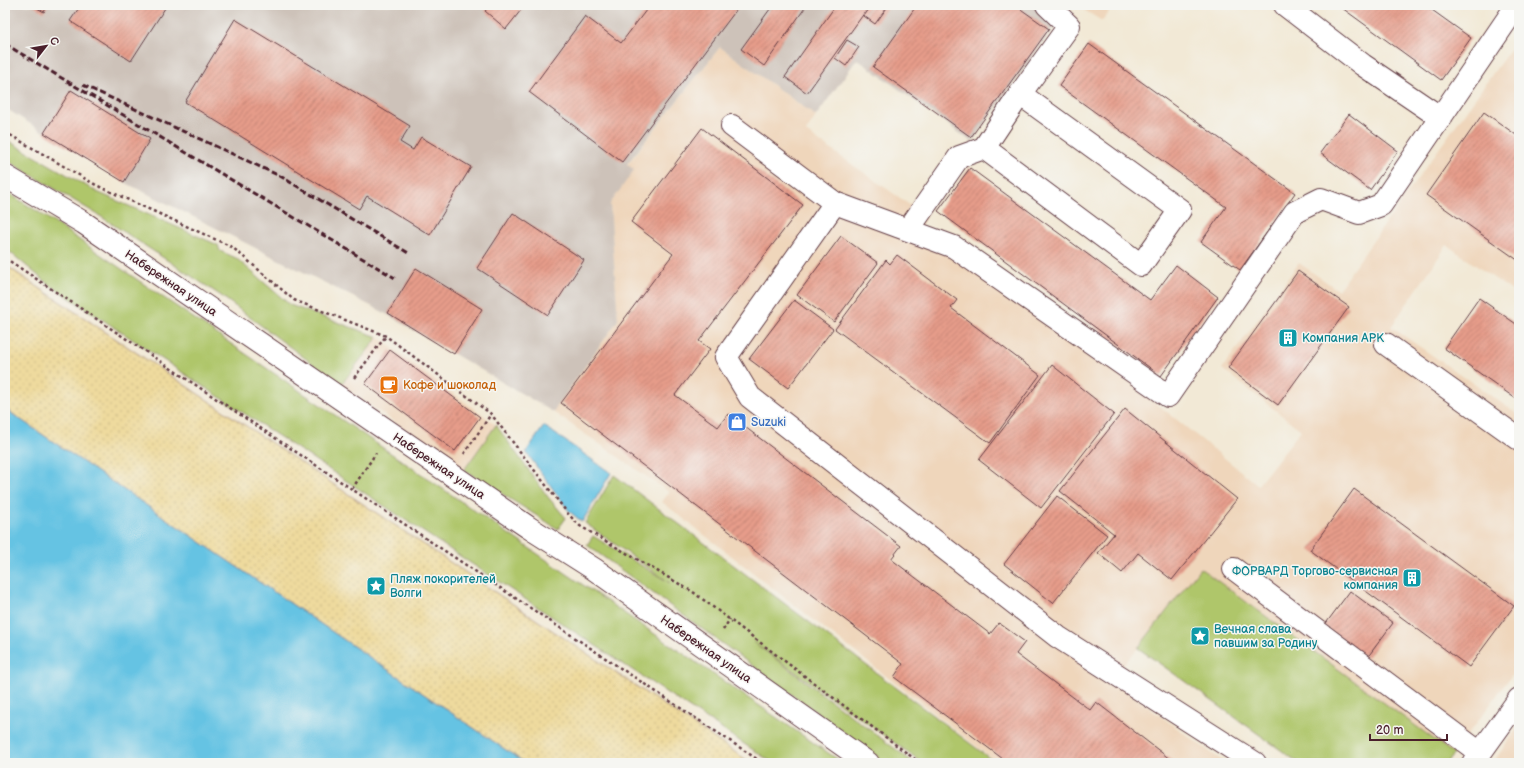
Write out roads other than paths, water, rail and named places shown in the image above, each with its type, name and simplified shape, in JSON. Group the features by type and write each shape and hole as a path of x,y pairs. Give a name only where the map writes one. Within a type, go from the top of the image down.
{"street":[{"path":"908,230 959,157 984,148 1020,94 1069,26 1047,5"},
{"path":"1285,5 1363,64 1441,118"},
{"path":"732,126 835,203 954,247 1168,396 1295,212 1321,199 1359,213 1381,204 1517,5"},
{"path":"984,148 1141,265 1180,210 1020,94"},
{"name":"Набережная улица","path":"5,176 84,223 522,523 594,569 868,763"},
{"path":"835,203 726,357 750,397 1058,637 1255,763"},
{"path":"1386,344 1519,439"},
{"path":"1234,569 1476,758 1519,700"}],"water":[{"path":"5,409 525,763 5,763"},
{"path":"544,426 611,473 582,522 569,511 526,452"}],"railway":[{"path":"5,44 395,278"},
{"path":"83,85 280,176 410,254"}],"place":[{"name":"Компания АРК","path":"1288,338"},
{"name":"Кофе и шоколад","path":"389,385"},
{"name":"Suzuki","path":"737,422"},
{"name":"ФОРВАРД Торгово-сервисная компания","path":"1412,578"},
{"name":"Пляж покорителей Волги","path":"376,586"},
{"name":"Вечная слава павшим за Родину","path":"1200,636"}]}
